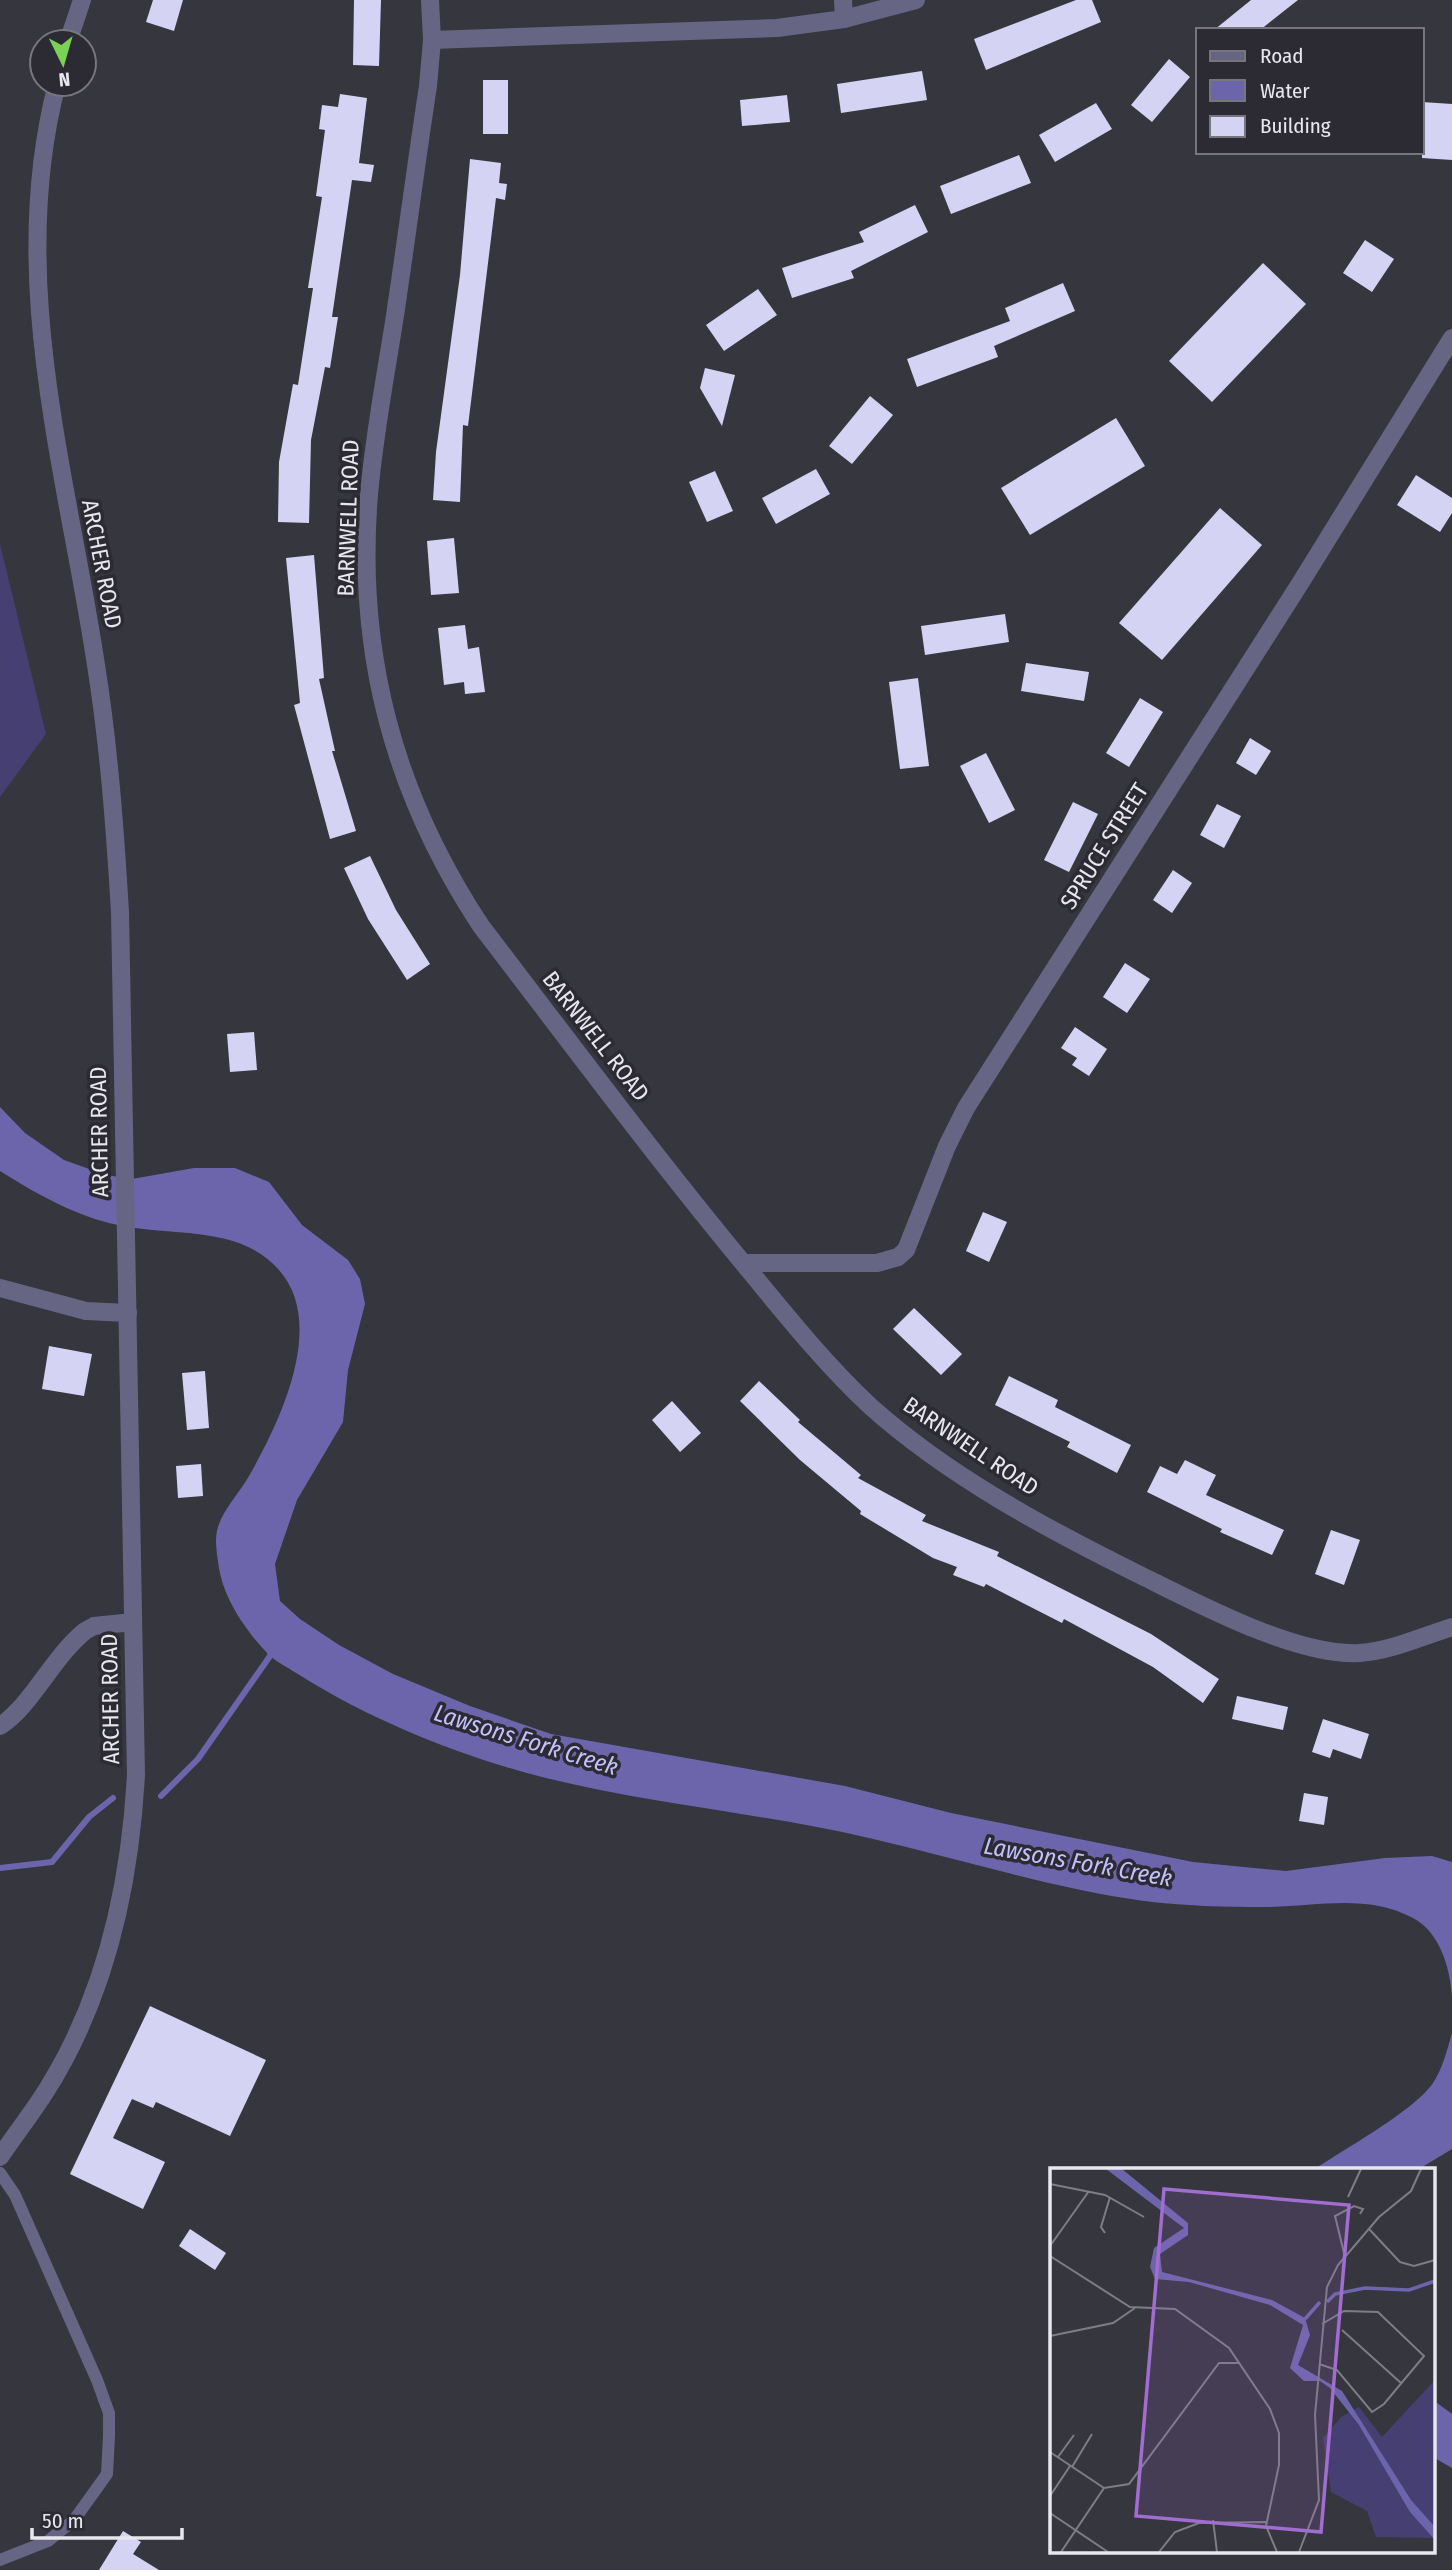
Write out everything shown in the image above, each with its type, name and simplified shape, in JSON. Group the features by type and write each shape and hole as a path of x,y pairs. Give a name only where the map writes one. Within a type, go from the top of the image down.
{"street":[{"path":"73,28 82,0"},
{"name":"BARNWELL ROAD","path":"429,0 432,40 369,496 369,610 382,698 394,748 411,796 435,852 481,926 687,1195 744,1264 839,1375 907,1436 1022,1511 1107,1559 1184,1597 1286,1640 1321,1650 1365,1653 1452,1627"},
{"path":"843,0 844,19"},
{"path":"432,40 777,28 844,19 916,0"},
{"name":"ARCHER ROAD","path":"0,2157 47,2091 69,2049 101,1974 117,1918 134,1813 121,912 111,788 96,664 49,403 40,320 39,209 45,150 54,98"},
{"name":"SPRUCE STREET","path":"744,1264 877,1263 898,1257 906,1250 947,1146 966,1108 1301,582 1452,338"},
{"path":"0,1288 86,1311 128,1313"},
{"path":"0,1726 21,1709 37,1683 85,1631 94,1626 133,1622"}],"lane":[{"path":"0,2173 15,2195 109,2413 107,2474 74,2519 48,2541 0,2560"}],"shaded area":[{"path":"0,544 46,734 0,797"}],"water":[{"name":"Lawsons Fork Creek","path":"0,1107 25,1133 64,1160 106,1175 132,1179 194,1168 235,1168 269,1182 302,1225 348,1260 360,1279 365,1304 348,1370 343,1422 297,1500 275,1564 280,1601 300,1619 339,1645 393,1674 470,1706 551,1734 845,1786 951,1813 1193,1862 1286,1871 1385,1858 1432,1856 1452,1862 1452,1996 1446,1963 1437,1941 1422,1924 1395,1910 1340,1903 1250,1907 1144,1901 1040,1881 828,1829 664,1802 542,1777 480,1759 418,1736 358,1708 284,1666 260,1645 231,1603 222,1580 216,1542 220,1521 274,1429 294,1373 299,1345 299,1317 293,1292 279,1270 263,1255 244,1245 203,1235 102,1221 57,1203 0,1171"},
{"path":"1452,2033 1452,2149 1421,2168 1317,2168 1395,2117 1424,2094 1433,2083"},
{"path":"1434,2401 1452,2414 1452,2468 1434,2458"}],"building":[{"path":"153,0 183,0 174,31 146,22"},
{"path":"354,0 381,0 379,66 353,65"},
{"path":"1076,0 1092,0 1101,22 986,70 974,39"},
{"path":"1251,0 1298,0 1263,28 1216,28"},
{"path":"1169,59 1190,77 1152,122 1131,105"},
{"path":"922,71 927,100 841,113 837,84"},
{"path":"483,80 508,80 508,134 483,134"},
{"path":"340,94 367,98 359,163 374,165 371,182 352,180 332,317 338,317 330,368 325,367 311,440 309,523 278,522 279,462 293,384 298,385 313,288 308,288 322,197 316,196 325,130 319,129 322,105 338,107"},
{"path":"787,95 790,122 742,126 740,100"},
{"path":"1424,102 1452,104 1452,160 1422,158"},
{"path":"1096,103 1112,129 1055,162 1039,135"},
{"path":"1019,155 1031,183 951,214 940,186"},
{"path":"470,159 501,163 499,183 507,184 505,200 496,198 468,426 463,425 460,502 433,500 436,452 460,275"},
{"path":"915,205 928,232 851,271 854,278 792,298 782,268 864,242 859,232"},
{"path":"1365,240 1394,259 1372,292 1343,273"},
{"path":"1263,263 1306,304 1212,402 1169,361"},
{"path":"1063,283 1075,311 994,346 998,357 917,387 907,359 1010,321 1005,308"},
{"path":"758,289 777,315 724,351 706,325"},
{"path":"705,368 735,375 722,426 700,388"},
{"path":"870,396 893,415 852,464 829,446"},
{"path":"1116,418 1145,466 1030,535 1001,488"},
{"path":"816,469 830,494 776,524 762,498"},
{"path":"715,471 733,511 707,522 689,482"},
{"path":"1416,475 1452,498 1452,513 1440,532 1397,505"},
{"path":"1220,508 1262,545 1162,660 1119,623"},
{"path":"454,538 459,593 431,595 427,541"},
{"path":"314,555 324,678 319,679 335,751 332,751 356,831 330,839 294,705 300,703 286,558"},
{"path":"1005,614 1009,642 925,655 921,626"},
{"path":"465,625 468,649 479,647 485,692 465,694 464,682 444,685 438,628"},
{"path":"1026,663 1089,672 1084,701 1021,691"},
{"path":"918,678 929,766 900,769 889,682"},
{"path":"1140,698 1163,712 1129,767 1106,753"},
{"path":"1250,738 1271,751 1256,775 1236,763"},
{"path":"986,753 1015,810 989,823 960,766"},
{"path":"1073,802 1098,814 1069,872 1044,860"},
{"path":"1217,804 1241,816 1224,848 1200,835"},
{"path":"370,856 396,910 430,964 407,980 368,919 344,868"},
{"path":"1173,870 1192,883 1172,913 1153,900"},
{"path":"1125,963 1150,979 1127,1013 1103,997"},
{"path":"1075,1027 1107,1049 1089,1076 1072,1065 1077,1058 1061,1048"},
{"path":"254,1032 257,1070 230,1072 227,1034"},
{"path":"983,1212 1007,1222 989,1262 966,1251"},
{"path":"914,1308 962,1354 941,1375 893,1329"},
{"path":"49,1346 92,1354 84,1396 42,1389"},
{"path":"205,1371 209,1428 187,1430 182,1373"},
{"path":"1009,1376 1058,1400 1055,1407 1131,1445 1117,1473 1067,1447 1070,1442 995,1405"},
{"path":"759,1381 800,1420 798,1422 861,1475 858,1478 926,1515 922,1521 999,1552 997,1556 1151,1634 1219,1679 1203,1703 1153,1667 1064,1619 1062,1623 986,1584 984,1587 953,1575 957,1567 933,1558 860,1514 861,1511 800,1460 740,1401"},
{"path":"672,1401 701,1433 680,1452 652,1420"},
{"path":"1185,1460 1216,1475 1206,1495 1284,1530 1272,1555 1220,1532 1222,1529 1147,1492 1160,1466 1177,1474"},
{"path":"201,1464 203,1496 178,1498 176,1466"},
{"path":"1331,1530 1360,1540 1344,1585 1315,1574"},
{"path":"1237,1696 1288,1707 1283,1730 1232,1719"},
{"path":"1323,1719 1369,1734 1361,1759 1333,1749 1330,1758 1312,1752"},
{"path":"1304,1793 1328,1797 1324,1825 1299,1821"},
{"path":"150,2006 266,2060 230,2136 156,2102 153,2108 132,2099 113,2138 165,2162 143,2209 70,2174"},
{"path":"190,2229 226,2253 215,2270 179,2246"},
{"path":"123,2531 141,2542 133,2554 159,2570 99,2570"}],"waterway":[{"path":"161,1796 198,1759 270,1656 271,1650"},
{"path":"0,1868 52,1862 89,1817 113,1798"}]}
